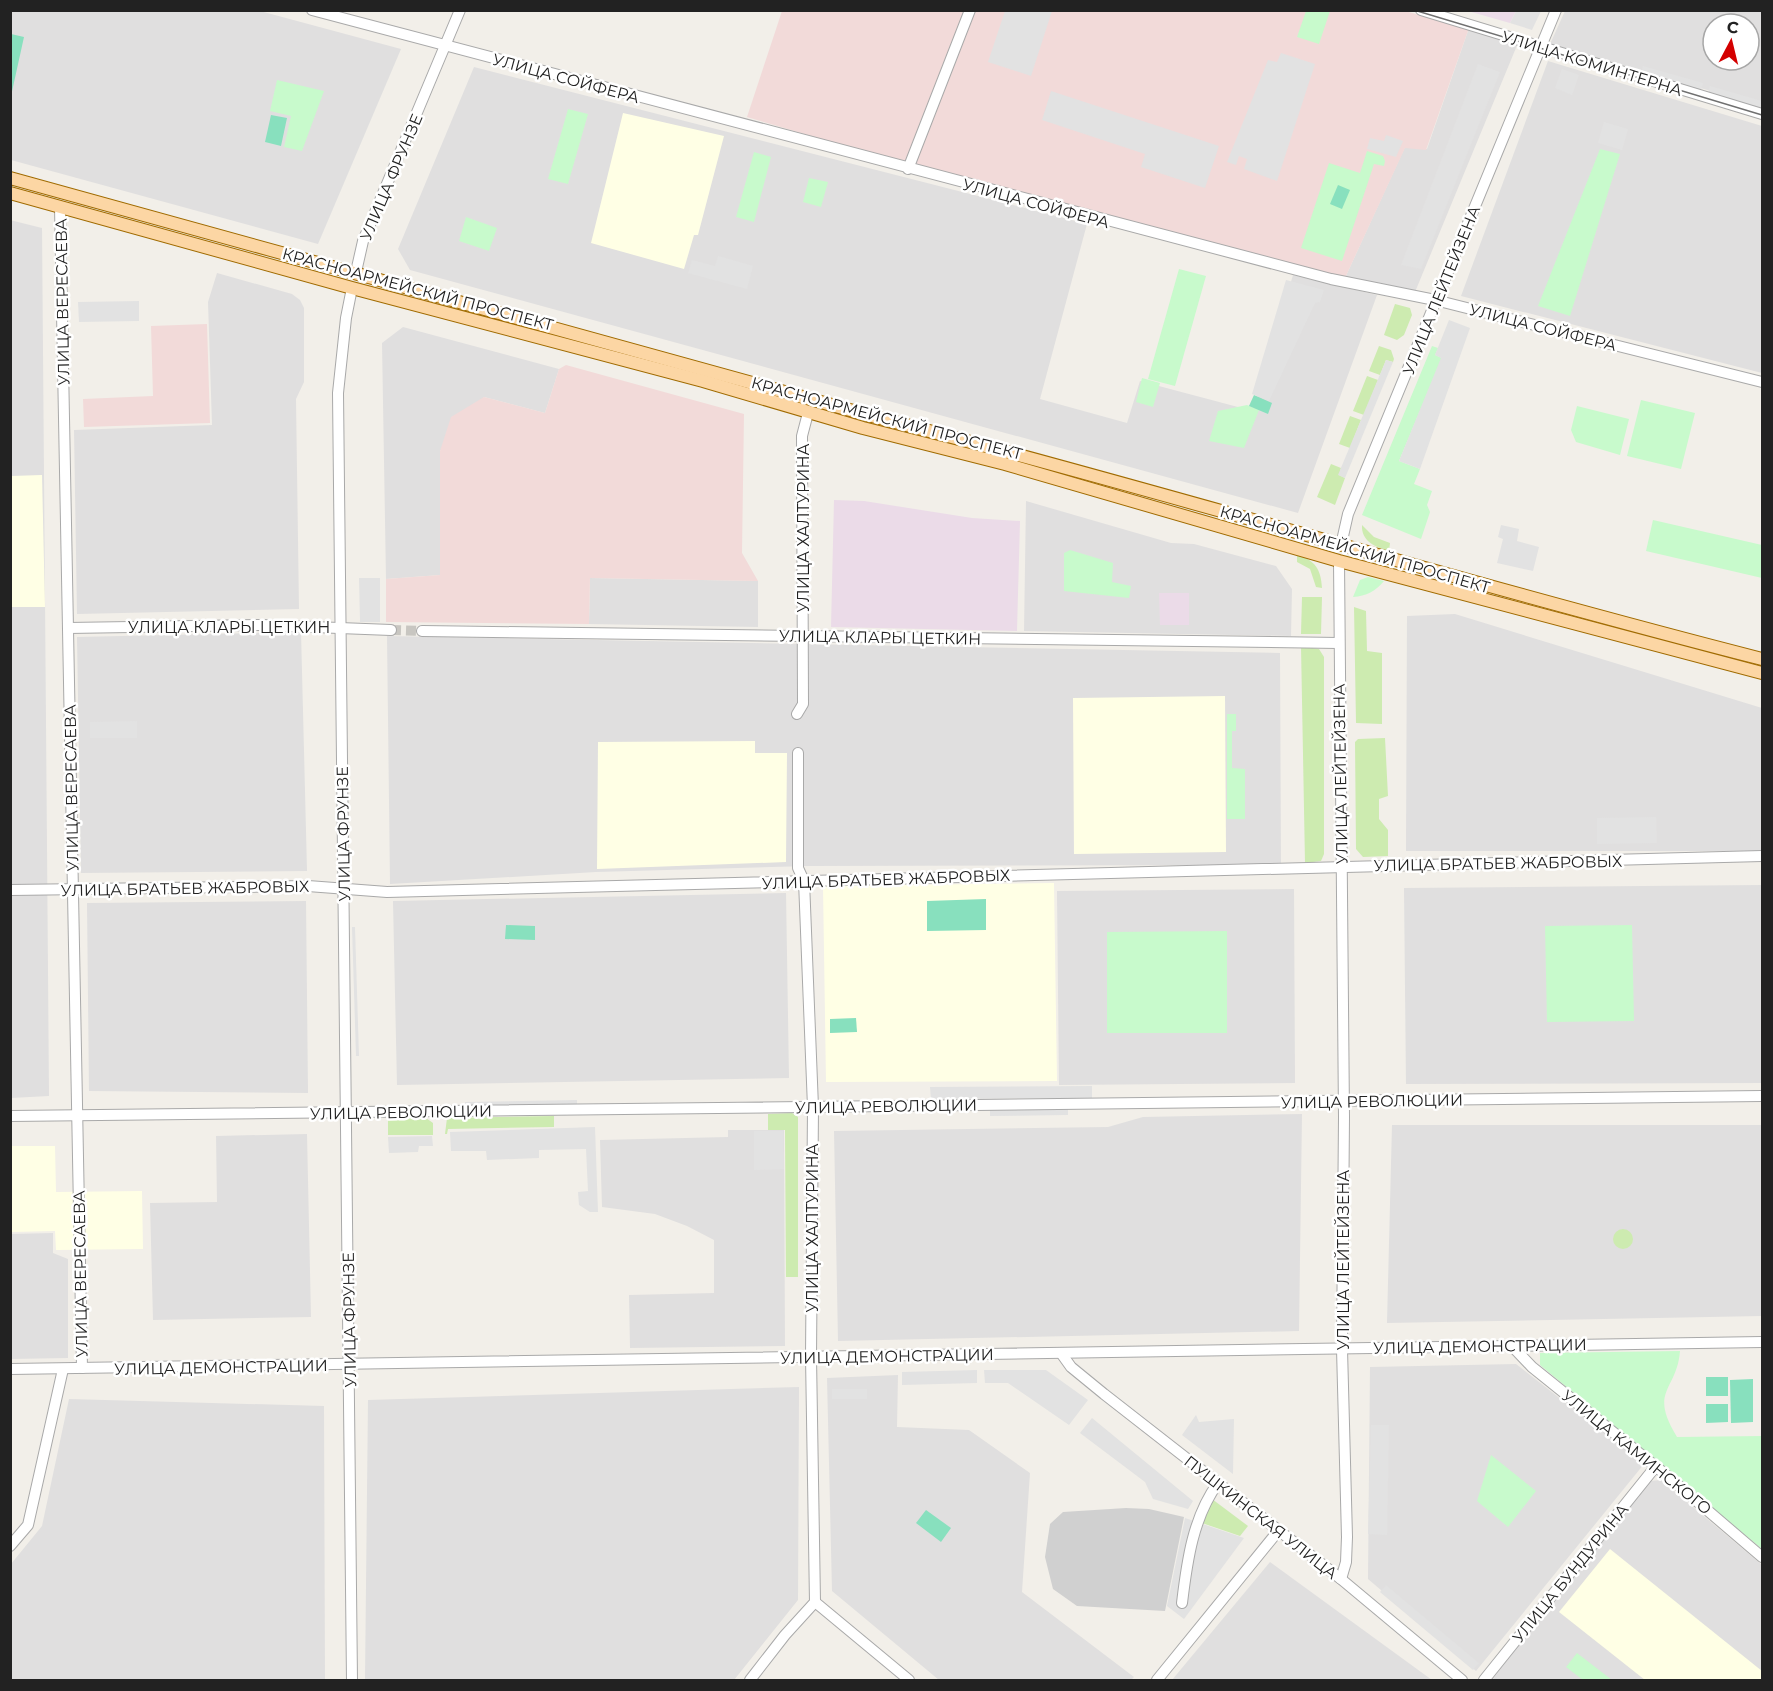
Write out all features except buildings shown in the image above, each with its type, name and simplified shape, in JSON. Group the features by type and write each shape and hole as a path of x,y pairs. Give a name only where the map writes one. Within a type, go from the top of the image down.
{"main road":[{"name":"КРАСНОАРМЕЙСКИЙ ПРОСПЕКТ","path":"10,178 868,415 1011,451 1454,578 1762,659"},
{"name":"КРАСНОАРМЕЙСКИЙ ПРОСПЕКТ","path":"10,193 352,288 703,381 808,413 1005,464 1339,561 1762,673"},
{"name":"УЛИЦА ФРУНЗЕ","path":"352,288 356,272"},
{"name":"УЛИЦА ЛЕЙТЕЙЗЕНА","path":"1339,561 1341,545"}],"street":[{"name":"УЛИЦА СОЙФЕРА","path":"312,10 908,170 1340,281 1435,300 1762,382"},
{"name":"УЛИЦА ФРУНЗЕ","path":"356,272 363,241 460,10"},
{"path":"908,170 970,10"},
{"name":"УЛИЦА КОМИНТЕРНА","path":"1421,10 1762,114"},
{"name":"УЛИЦА ЛЕЙТЕЙЗЕНА","path":"1341,545 1348,514 1421,340 1435,300 1447,280 1539,47 1556,10"},
{"name":"УЛИЦА ВЕРЕСАЕВА","path":"60,207 79,1116 81,1368"},
{"name":"УЛИЦА ФРУНЗЕ","path":"352,288 346,318 338,393 352,1680"},
{"name":"УЛИЦА ХАЛТУРИНА","path":"798,714 803,704 802,436 808,413"},
{"name":"УЛИЦА ЛЕЙТЕЙЗЕНА","path":"1339,561 1344,1102 1342,1349 1347,1537 1346,1562 1341,1579"},
{"name":"УЛИЦА КЛАРЫ ЦЕТКИН","path":"68,628 262,625 390,630"},
{"name":"УЛИЦА КЛАРЫ ЦЕТКИН","path":"422,631 1339,643"},
{"name":"УЛИЦА ХАЛТУРИНА","path":"798,753 798,867 804,881 813,1107 811,1357 815,1602"},
{"name":"УЛИЦА БРАТЬЕВ ЖАБРОВЫХ","path":"10,890 308,886 381,892 1762,856"},
{"name":"УЛИЦА РЕВОЛЮЦИИ","path":"10,1116 1762,1096"},
{"name":"УЛИЦА ДЕМОНСТРАЦИИ","path":"10,1369 1762,1342"},
{"name":"УЛИЦА КАМИНСКОГО","path":"1512,1346 1532,1367 1656,1466 1762,1557"},
{"name":"ПУШКИНСКАЯ УЛИЦА","path":"1061,1353 1071,1367 1104,1394 1341,1579 1462,1680"},
{"name":"УЛИЦА ВЕРЕСАЕВА","path":"10,1546 28,1525 63,1369"},
{"name":"УЛИЦА БУНДУРИНА","path":"1484,1680 1656,1466"},
{"path":"1182,1603 1186,1563 1195,1528 1210,1493 1218,1483"},
{"path":"1157,1680 1278,1530"},
{"path":"750,1680 785,1635 815,1602 909,1680"}],"shaded area":[{"path":"1401,10 1469,28 1426,150 1405,148 1345,278 913,165 975,11"},
{"path":"10,11 260,11 401,49 318,244 11,160"},
{"path":"782,11 965,11 906,164 747,117"},
{"path":"1005,11 1052,11 1031,76 988,62"},
{"path":"1468,11 1516,11 1510,23"},
{"path":"1516,11 1541,11 1532,30 1510,23"},
{"path":"1565,11 1762,11 1762,106 1550,44"},
{"path":"1469,28 1518,43 1415,292 1345,278 1405,147 1427,149"},
{"path":"1281,53 1315,64 1277,181 1244,169 1247,159 1239,156 1236,165 1227,162 1268,60 1277,62"},
{"path":"1548,61 1762,126 1762,373 1461,296"},
{"path":"1478,64 1500,72 1421,269 1401,265"},
{"path":"1643,66 1703,83 1701,90 1641,73"},
{"path":"474,67 1087,224 1040,399 1127,423 1140,381 1253,411 1293,275 1377,295 1298,513 410,270 398,249"},
{"path":"1562,69 1579,75 1572,95 1555,88"},
{"path":"1710,86 1762,101 1762,109 1708,94"},
{"path":"1051,91 1219,146 1205,188 1141,167 1145,154 1042,120"},
{"path":"623,113 724,136 698,235 694,235 684,269 591,243"},
{"path":"1604,122 1628,129 1622,150 1598,143"},
{"path":"1386,135 1403,141 1396,157 1367,149 1370,138 1384,141"},
{"path":"10,220 42,228 49,1096 11,1098"},
{"path":"718,256 753,266 747,289 688,273 692,260 715,266"},
{"path":"217,273 292,294 300,300 304,308 304,382 296,399 299,609 77,614 74,430 212,425 208,302"},
{"path":"1286,280 1324,290 1320,302 1315,303 1269,401 1252,394"},
{"path":"139,301 139,321 79,322 78,302"},
{"path":"1449,320 1470,328 1420,469 1399,461 1441,358 1435,355"},
{"path":"207,324 210,423 84,427 83,399 153,396 151,326"},
{"path":"403,327 559,369 545,413 484,397 440,451 440,575 386,579 382,343"},
{"path":"1386,360 1393,362 1345,478 1338,475"},
{"path":"566,365 744,414 742,553 758,581 590,578 589,624 386,622 386,579 440,575 440,451 451,417 484,397 545,413 559,369"},
{"path":"42,475 45,607 11,607 11,476"},
{"path":"834,500 864,501 972,518 1020,521 1017,631 831,627"},
{"path":"1026,501 1171,543 1194,544 1276,566 1292,589 1291,636 1024,631"},
{"path":"1501,525 1519,529 1517,541 1539,547 1533,571 1497,563 1503,539 1498,537"},
{"path":"359,578 380,578 380,622 360,622"},
{"path":"590,578 758,581 758,627 589,624"},
{"path":"1159,593 1189,593 1189,625 1160,625"},
{"path":"1455,614 1762,708 1762,851 1406,851 1407,616"},
{"path":"301,632 307,871 81,873 77,637"},
{"path":"387,636 1280,653 1281,865 809,866 596,872 390,884"},
{"path":"1225,696 1226,852 1074,854 1073,698"},
{"path":"137,721 137,738 90,738 90,722"},
{"path":"755,741 755,753 787,753 786,862 597,869 598,742"},
{"path":"1656,817 1657,843 1597,844 1597,818"},
{"path":"1054,883 1057,1081 826,1082 823,886"},
{"path":"1762,885 1762,1083 1406,1084 1404,888"},
{"path":"1294,889 1295,1083 1059,1085 1057,891"},
{"path":"786,893 789,1078 397,1085 393,901"},
{"path":"306,901 308,1093 89,1091 87,903"},
{"path":"352,927 355,927 359,1056 356,1056"},
{"path":"1092,1086 1092,1098 931,1099 930,1087"},
{"path":"577,1100 577,1109 465,1111 465,1102"},
{"path":"1068,1105 1068,1115 990,1116 990,1106"},
{"path":"1302,1114 1299,1331 838,1341 834,1131 1108,1127 1143,1117"},
{"path":"1392,1125 1762,1125 1762,1316 1387,1323"},
{"path":"595,1127 598,1212 590,1212 579,1205 578,1192 588,1191 586,1149 539,1150 539,1158 487,1160 486,1151 451,1151 450,1132"},
{"path":"728,1130 784,1130 785,1346 630,1348 629,1295 714,1293 714,1240 687,1226 655,1214 602,1207 600,1140 728,1137"},
{"path":"754,1131 783,1131 784,1169 754,1170"},
{"path":"307,1134 311,1317 153,1320 150,1203 217,1202 216,1136"},
{"path":"432,1136 433,1146 419,1146 418,1152 389,1153 388,1137"},
{"path":"10,1146 55,1146 56,1192 142,1191 143,1249 56,1250 55,1231 11,1232"},
{"path":"53,1233 53,1253 68,1259 68,1358 11,1359 11,1234"},
{"path":"1516,1364 1644,1464 1476,1671 1368,1579 1370,1367"},
{"path":"977,1370 977,1383 902,1385 902,1372"},
{"path":"984,1370 1046,1370 1088,1400 1069,1425 1008,1383 985,1383"},
{"path":"898,1375 897,1427 969,1430 1030,1473 1022,1592 1134,1677 1131,1680 939,1680 832,1591 827,1378"},
{"path":"799,1387 798,1600 734,1680 365,1680 368,1400"},
{"path":"832,1389 867,1389 867,1399 832,1399"},
{"path":"69,1399 324,1406 325,1680 11,1680 11,1564 42,1526"},
{"path":"1196,1415 1199,1422 1234,1419 1233,1474 1182,1435"},
{"path":"1092,1418 1193,1501 1188,1509 1153,1499 1145,1482 1080,1433"},
{"path":"1371,1425 1389,1425 1387,1535 1368,1534"},
{"path":"1661,1480 1762,1565 1762,1680 1492,1680 1551,1602 1650,1481"},
{"path":"1126,1508 1149,1509 1184,1517 1165,1611 1077,1606 1053,1589 1045,1557 1050,1524 1063,1512"},
{"path":"1185,1518 1244,1538 1184,1619 1167,1606"},
{"path":"1610,1549 1762,1671 1762,1680 1645,1680 1559,1612"},
{"path":"1270,1562 1432,1680 1172,1680"},
{"path":"1386,1585 1479,1663 1473,1670 1380,1592"}],"green space":[{"path":"1306,11 1330,11 1319,44 1297,37"},
{"path":"10,34 24,37 11,96"},
{"path":"277,80 324,91 302,151 284,147 291,116 270,111"},
{"path":"568,109 588,114 568,184 548,179"},
{"path":"271,115 287,118 281,146 265,142"},
{"path":"1600,149 1620,154 1570,316 1538,306"},
{"path":"1367,151 1383,156 1384,166 1374,164 1342,261 1301,248 1329,163 1360,173"},
{"path":"754,152 771,157 754,222 736,217"},
{"path":"809,178 828,182 821,207 803,202"},
{"path":"1338,185 1350,190 1342,209 1330,204"},
{"path":"466,217 497,228 489,251 459,241"},
{"path":"1179,269 1206,276 1175,386 1148,379"},
{"path":"1395,304 1410,308 1412,315 1404,335 1397,340 1384,335"},
{"path":"1379,346 1391,350 1394,359 1393,362 1386,360 1380,375 1369,371"},
{"path":"1432,346 1438,348 1435,355 1442,358 1399,461 1420,469 1414,484 1432,491 1427,505 1430,512 1421,539 1362,515"},
{"path":"1367,376 1378,380 1364,415 1353,411"},
{"path":"1142,378 1160,383 1153,407 1136,402"},
{"path":"1254,395 1272,403 1268,414 1249,406"},
{"path":"1641,400 1695,413 1681,469 1627,456"},
{"path":"1247,405 1259,410 1244,448 1209,441 1218,411"},
{"path":"1577,406 1629,419 1620,455 1576,442 1571,430"},
{"path":"1350,416 1361,420 1350,448 1339,444"},
{"path":"1331,464 1341,468 1339,475 1345,478 1335,505 1317,497"},
{"path":"1653,520 1762,545 1762,578 1646,551"},
{"path":"1362,525 1374,537 1390,543 1389,551 1366,539"},
{"path":"1070,550 1113,563 1112,582 1131,586 1129,598 1064,591 1064,553"},
{"path":"1297,555 1316,566 1322,588 1316,587 1310,569 1297,562"},
{"path":"1368,577 1384,581 1378,588 1353,597 1360,580"},
{"path":"1302,597 1322,597 1321,634 1301,634"},
{"path":"1354,607 1366,611 1367,651 1382,653 1382,724 1356,723"},
{"path":"1301,646 1319,649 1324,657 1324,854 1321,861 1305,863"},
{"path":"1227,714 1236,714 1236,731 1232,731 1232,768 1245,769 1245,819 1227,819"},
{"path":"1385,738 1388,796 1379,799 1379,819 1388,830 1388,856 1363,857 1356,849 1355,742 1358,739"},
{"path":"986,899 986,930 927,931 927,901"},
{"path":"506,925 535,926 535,940 505,939"},
{"path":"1632,925 1634,1021 1547,1022 1545,926"},
{"path":"1227,931 1227,1033 1107,1033 1107,932"},
{"path":"856,1018 857,1032 830,1033 830,1019"},
{"path":"792,1113 798,1117 798,1277 786,1277 785,1130 768,1130 768,1114"},
{"path":"554,1116 554,1127 448,1129 445,1134 447,1118"},
{"path":"426,1118 433,1123 433,1135 388,1135 388,1119"},
{"path":"1623,1229 1630,1232 1633,1239 1630,1246 1623,1249 1616,1246 1613,1239 1616,1232"},
{"path":"1680,1351 1678,1364 1664,1400 1669,1421 1677,1437 1762,1436 1762,1549 1540,1365 1540,1353"},
{"path":"1706,1377 1728,1377 1728,1396 1706,1396"},
{"path":"1753,1379 1753,1422 1731,1423 1730,1380"},
{"path":"1706,1404 1728,1404 1728,1422 1706,1423"},
{"path":"1491,1455 1536,1491 1508,1527 1477,1501"},
{"path":"1212,1499 1248,1526 1240,1536 1202,1523"},
{"path":"926,1510 951,1528 941,1542 916,1523"},
{"path":"1577,1653 1612,1680 1583,1680 1566,1667"}],"tunnel":[{"path":"391,630 422,631"}],"tram line":[{"path":"1414,10 1762,115"}]}
